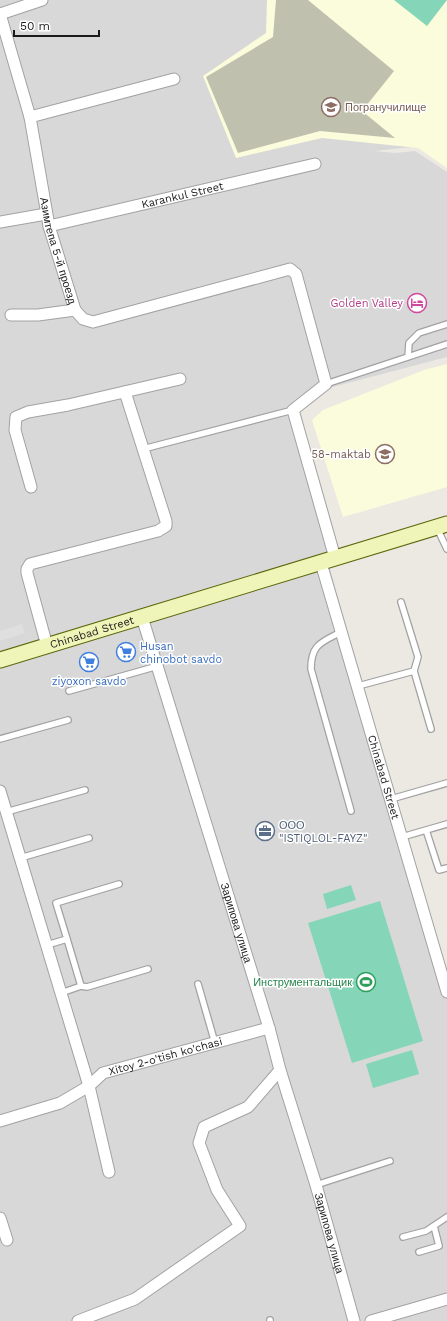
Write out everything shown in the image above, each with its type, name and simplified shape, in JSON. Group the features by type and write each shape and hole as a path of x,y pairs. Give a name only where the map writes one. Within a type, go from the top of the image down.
{"main road":[{"name":"Chinabad Street","path":"0,660 442,526"}],"street":[{"path":"0,14 42,0"},
{"name":"Азимтепа 5-й проезд","path":"0,14 30,117 49,226 75,310 83,319 93,322 290,269 294,270 326,384"},
{"path":"30,117 174,79"},
{"name":"Karankul Street","path":"49,226 316,164"},
{"path":"0,222 46,214"},
{"path":"10,316 38,315 75,310"},
{"path":"31,487 16,430 16,417 28,412 180,380"},
{"path":"326,384 293,410 328,560"},
{"path":"47,646 27,574 27,569 30,564 158,531 166,526 166,520 125,392"},
{"name":"Chinabad Street","path":"328,560 342,632 445,977 447,992"},
{"name":"Зарипова улица","path":"142,617 316,1184 354,1321"},
{"path":"0,791 89,1086 109,1172"},
{"name":"Xitoy 2-o'tish ko'chasi","path":"0,1121 60,1103 89,1086 103,1073 269,1028"},
{"path":"78,1321 135,1299 240,1226 217,1190 199,1143 204,1127 248,1107 280,1070"},
{"path":"0,1218 7,1240"},
{"path":"371,1321 447,1300"}],"lane":[{"path":"408,357 409,342 419,333 447,324"},
{"path":"326,384 447,344"},
{"path":"143,449 293,410"},
{"path":"442,526 447,549"},
{"path":"401,602 418,657 414,671 431,729"},
{"path":"342,632 320,643 311,655 311,669 351,811"},
{"path":"69,691 158,666"},
{"path":"358,686 414,671"},
{"path":"0,739 68,720"},
{"path":"391,799 447,783"},
{"path":"6,812 85,790"},
{"path":"402,837 447,824"},
{"path":"426,830 439,870 447,868"},
{"path":"20,858 89,838"},
{"path":"81,986 56,903 119,884"},
{"path":"47,946 67,939"},
{"path":"61,993 81,986 87,987 148,969"},
{"path":"198,984 215,1043"},
{"path":"316,1184 390,1161"},
{"path":"404,1237 426,1231 447,1217"},
{"path":"419,1252 439,1246 434,1226"}],"shaded area":[{"path":"0,0 447,0 422,146 374,151 395,153 415,151 447,172 447,357 329,388 299,412 343,562 329,566 391,782 447,990 447,1321 0,1321"},
{"name":"Погранучилище","path":"267,0 447,0 447,168 418,148 322,138 236,158 203,76 266,33"},
{"path":"276,0 308,0 394,71 362,111 395,138 320,131 238,153 206,77 273,37"},
{"name":"58-maktab","path":"447,364 447,487 343,517 312,420 323,410 424,370"},
{"path":"22,624 25,633 0,641 0,631"}],"green space":[{"path":"394,0 447,0 427,26"},
{"path":"351,885 356,900 327,909 323,894"},
{"name":"Инструментальщик","path":"380,901 423,1041 352,1063 308,923"},
{"path":"412,1050 419,1074 373,1088 366,1064"}],"place":[{"name":"Погранучилище","path":"331,107"},
{"name":"Golden Valley","path":"417,303"},
{"name":"58-maktab","path":"385,454"},
{"name":"Husan chinobot savdo","path":"126,652"},
{"name":"ziyoxon savdo","path":"89,662"},
{"name":"ООО \"ISTIQLOL-FAYZ\"","path":"265,831"},
{"name":"Инструментальщик","path":"366,982"}]}
